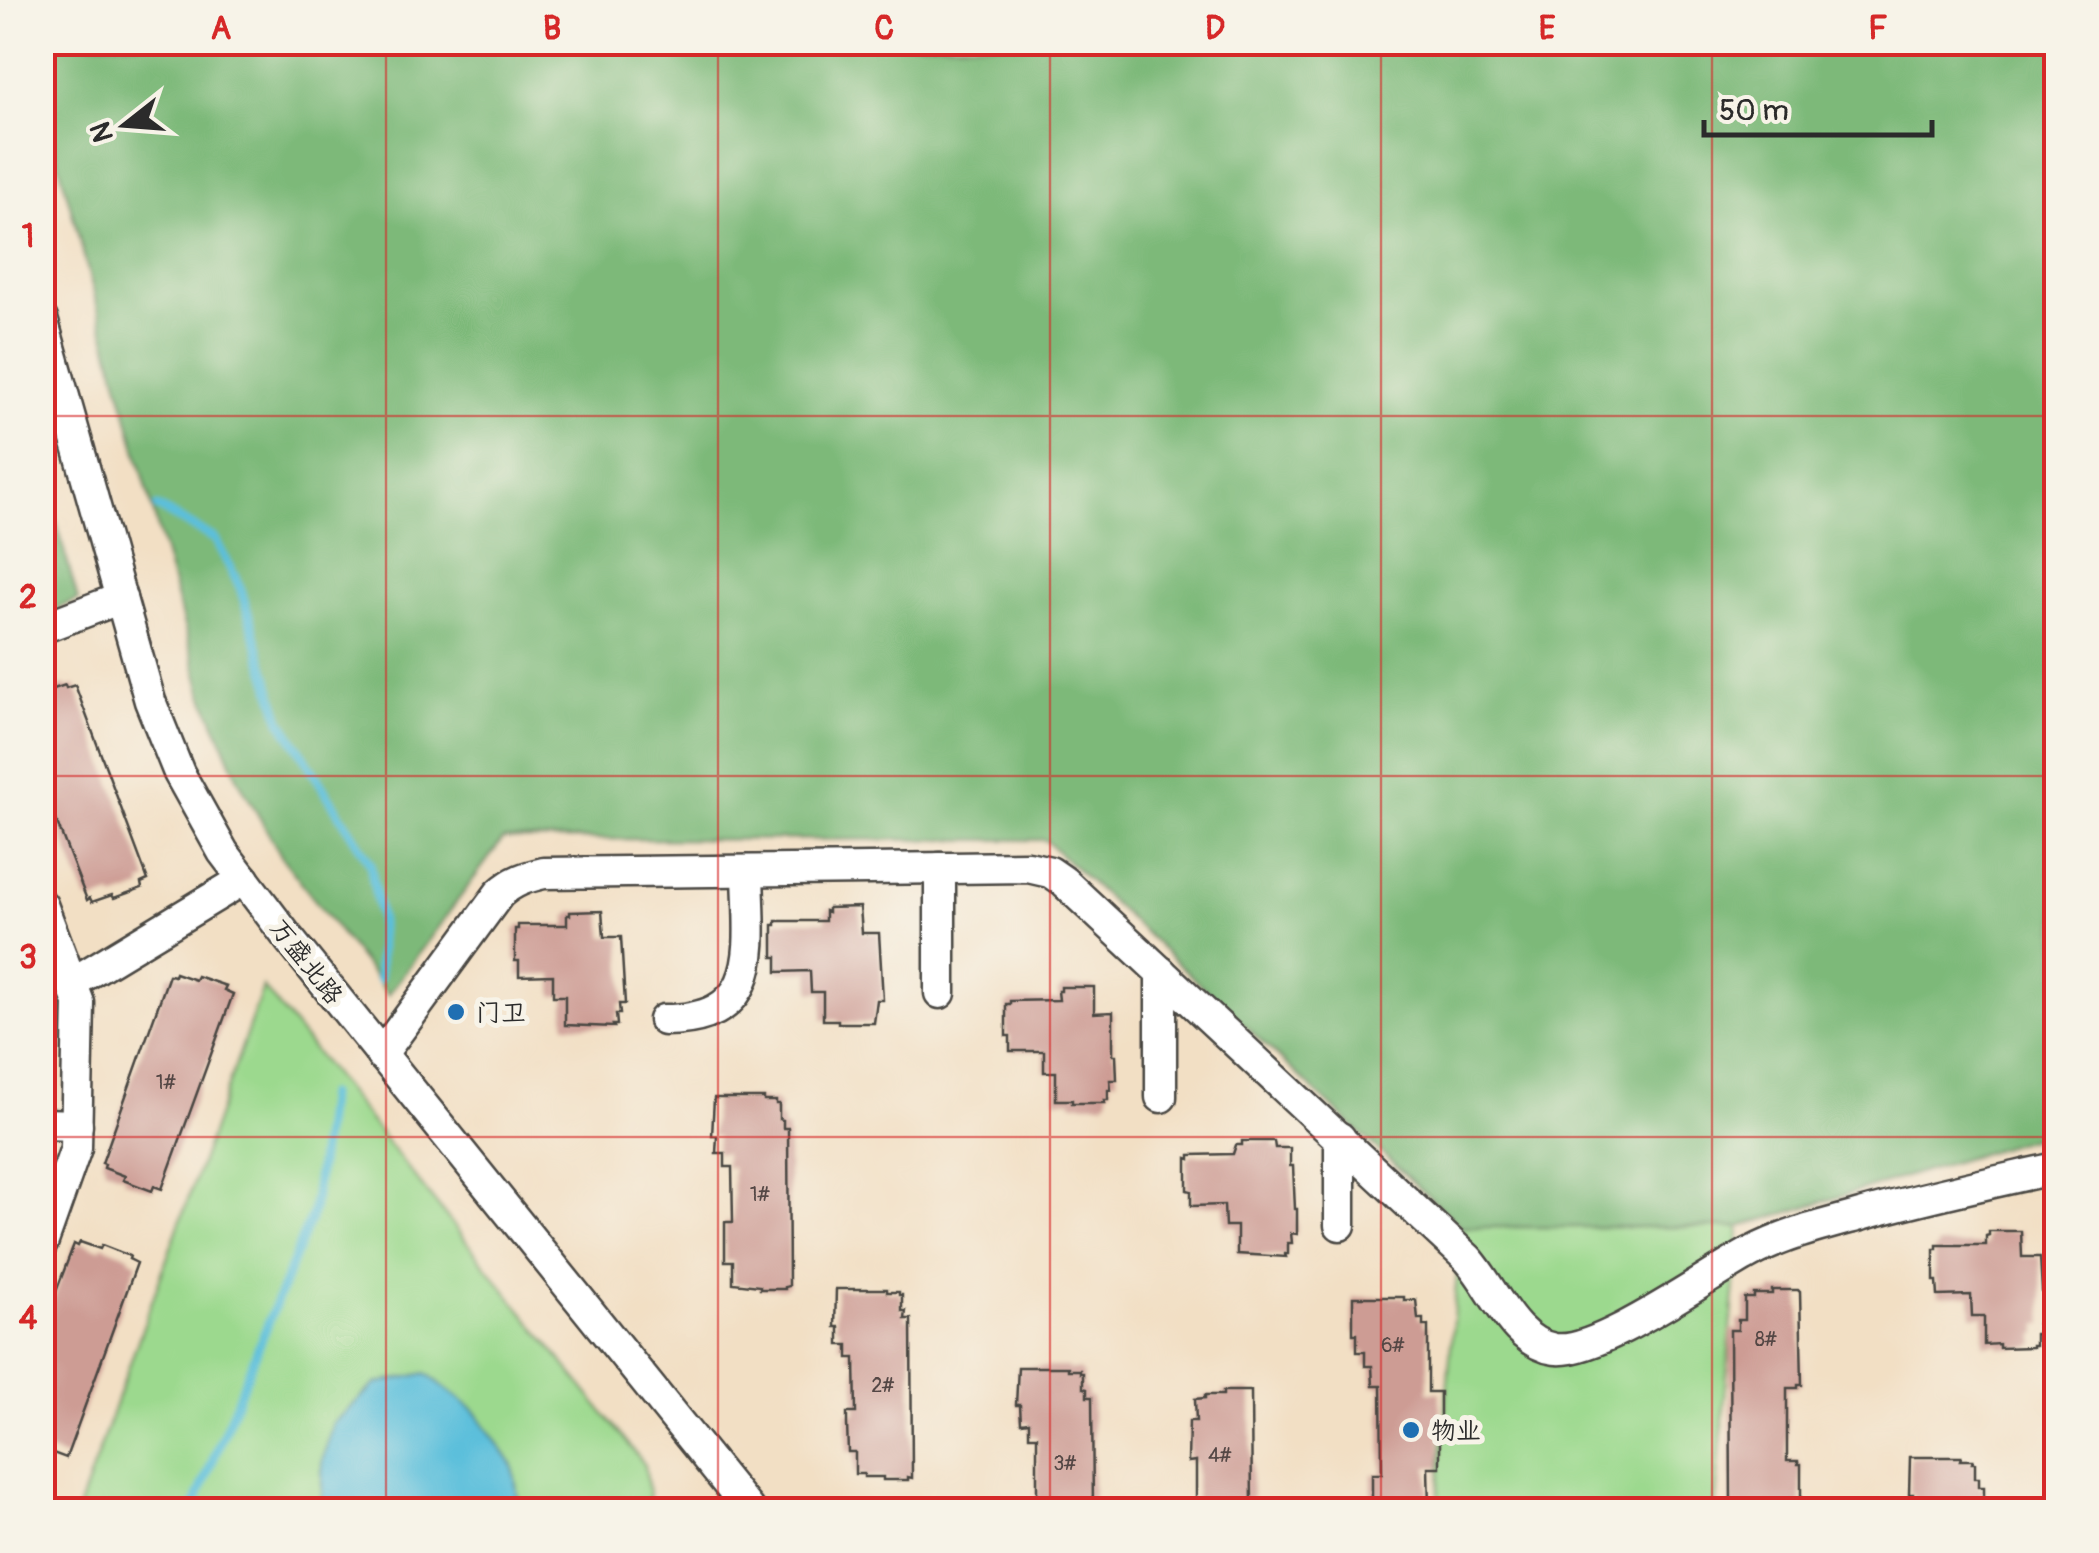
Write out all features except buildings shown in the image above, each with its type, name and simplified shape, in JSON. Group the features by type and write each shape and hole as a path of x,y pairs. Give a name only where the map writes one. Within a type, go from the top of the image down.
{"street":[{"name":"万盛北路","path":"42,319 53,391 121,598 150,702 179,773 223,852 744,1507"},
{"path":"42,628 121,598"},
{"path":"382,1055 499,894 519,879 544,873 1028,867 1063,880 1340,1138 1468,1259 1521,1332 1539,1345 1558,1350 1607,1337 1746,1255 1790,1235 1904,1202 2056,1168"},
{"path":"940,868 940,992"},
{"path":"664,1020 693,1019 721,1008 742,983 749,950 748,870"},
{"path":"72,982 244,879"},
{"path":"42,904 79,1004 76,1148 42,1244"},
{"path":"1161,972 1161,1097"},
{"path":"42,1124 77,1124"},
{"path":"1340,1138 1340,1226"}],"green space":[{"path":"42,43 2056,43 2056,1131 1740,1227 1461,1227 1045,840 503,839 388,995 283,859 238,779 202,692 47,120"},
{"path":"42,471 78,600 42,614"},
{"path":"263,987 645,1465 651,1510 78,1510"},
{"path":"1461,1227 1740,1227 1715,1510 1437,1510"}],"water":[{"path":"426,1373 475,1411 513,1466 520,1510 322,1510 322,1461 333,1423 376,1384"}],"waterway":[{"path":"157,507 215,539 240,587 281,720 370,863 380,918 379,979"},
{"path":"193,1510 313,1211 328,1095"}],"place":[{"name":"门卫","path":"456,1012"},
{"name":"物业","path":"1411,1430"}]}
